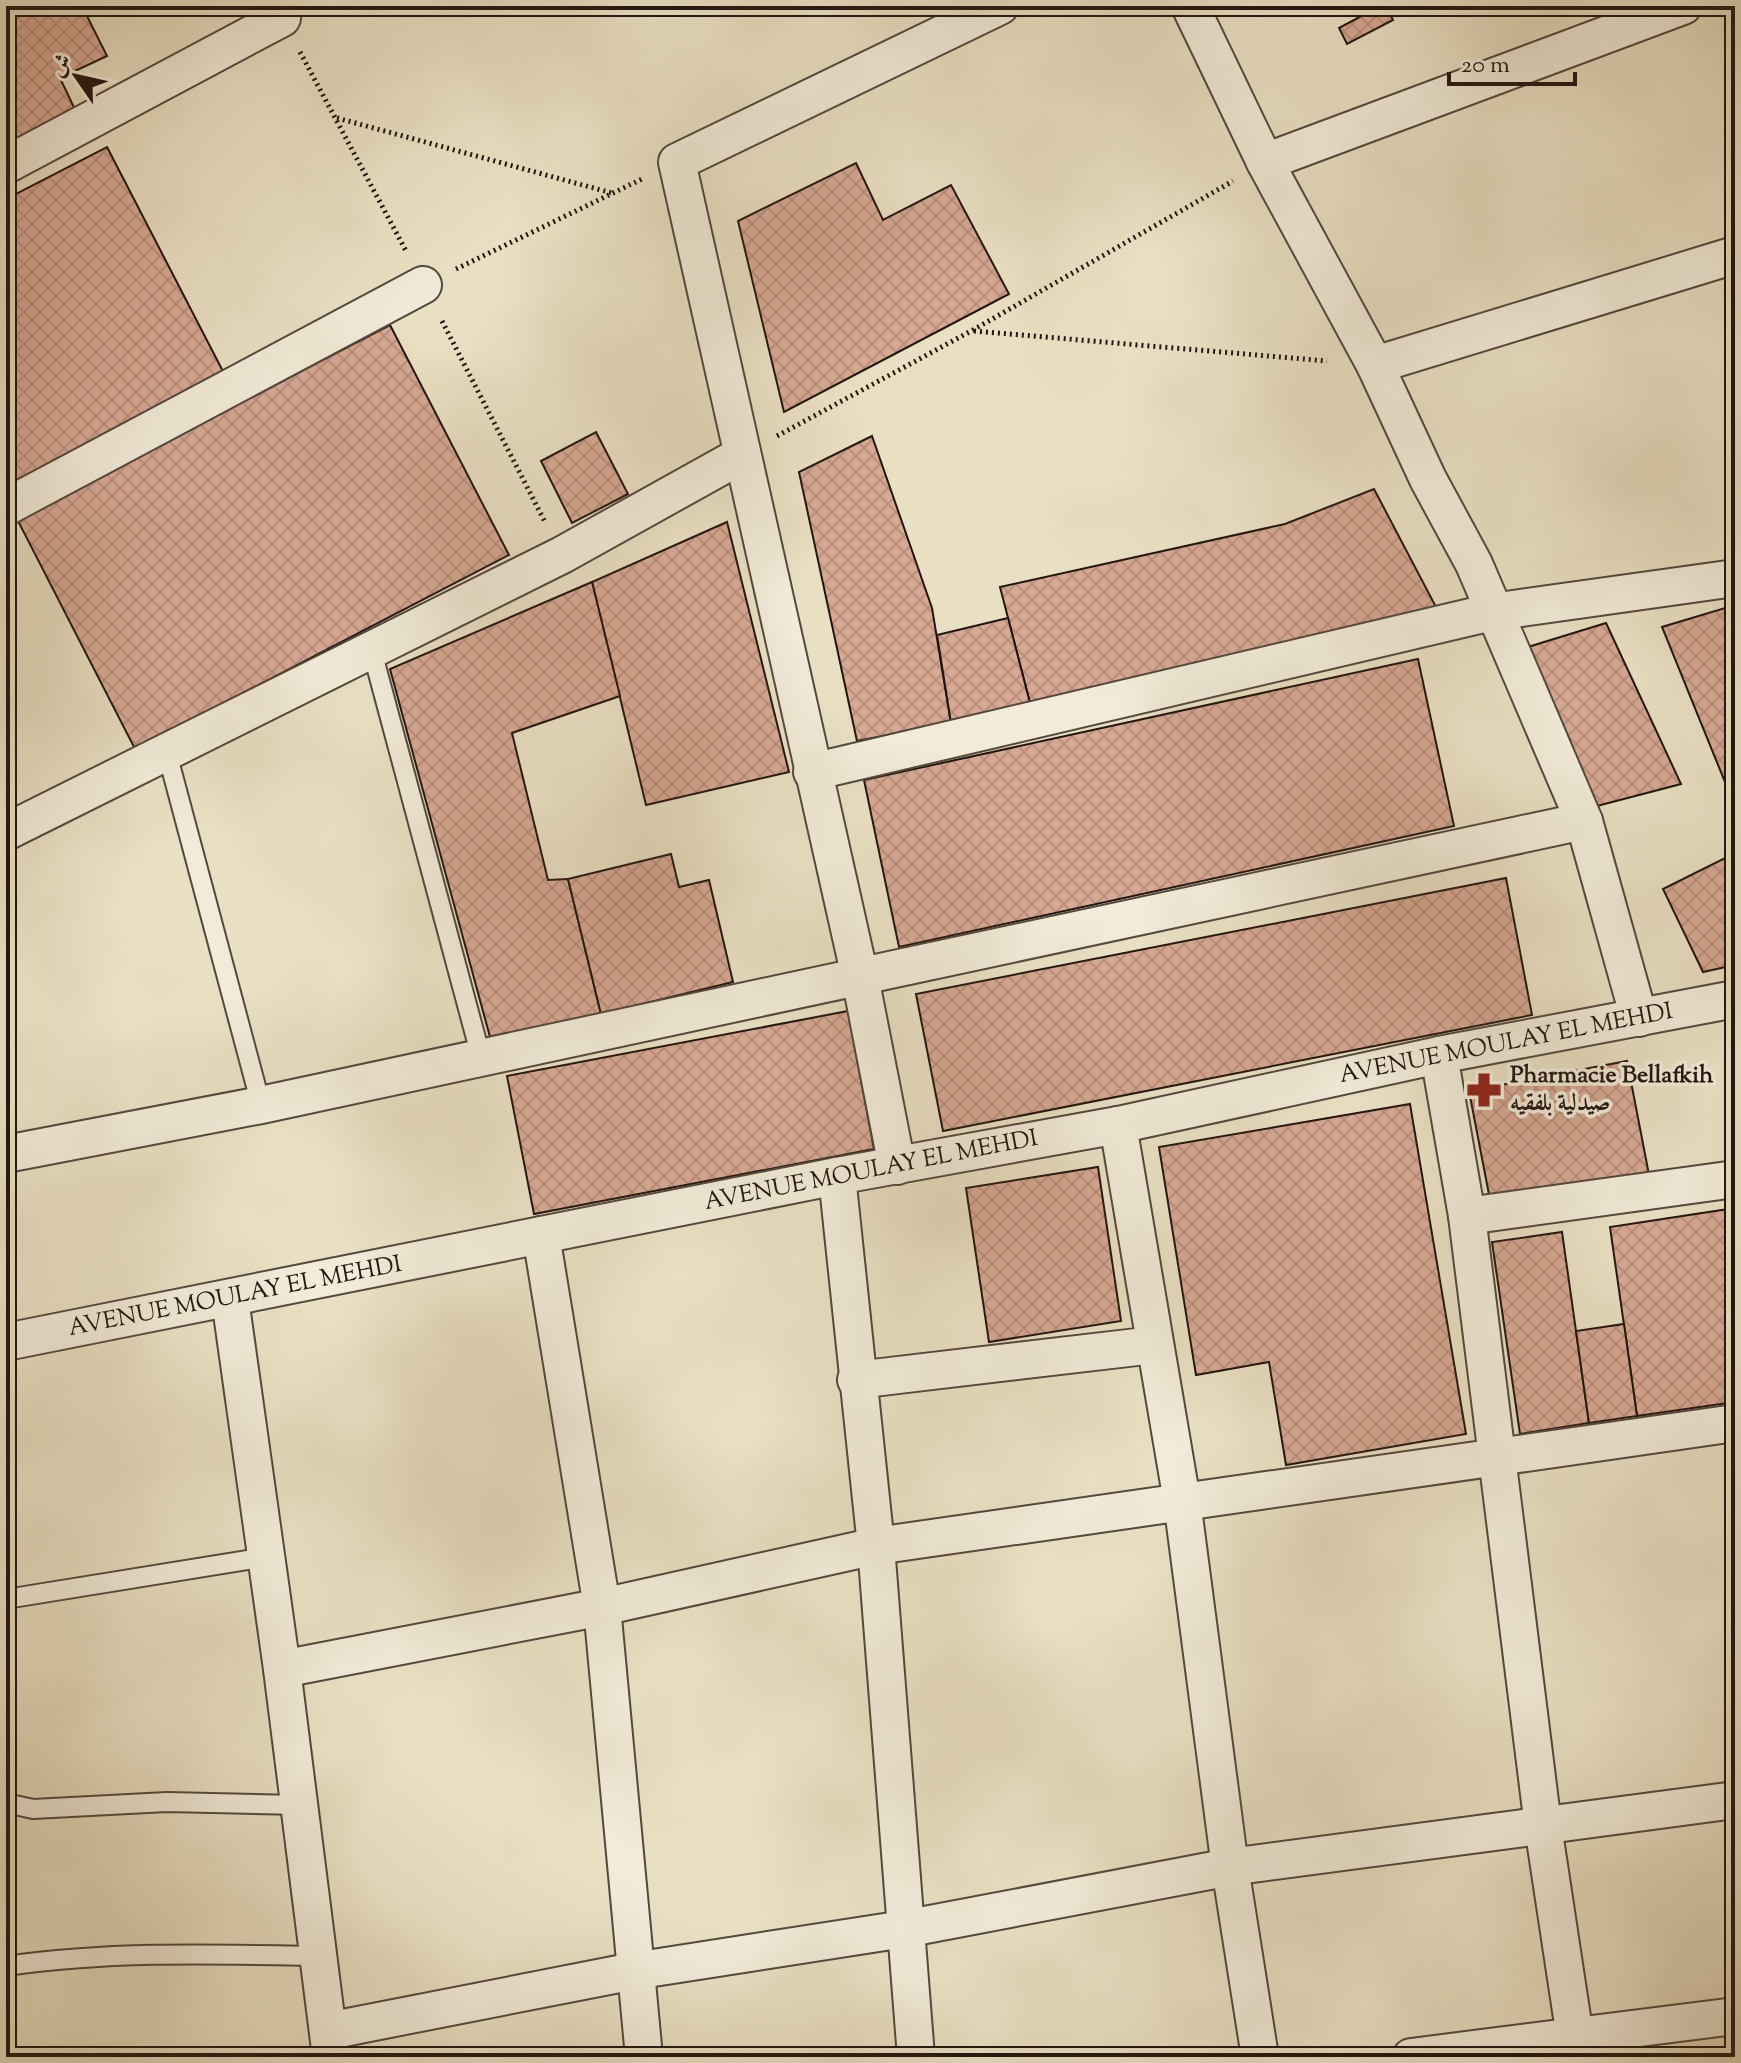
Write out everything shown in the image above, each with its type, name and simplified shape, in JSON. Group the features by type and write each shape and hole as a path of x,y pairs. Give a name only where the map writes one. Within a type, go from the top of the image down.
{"street":[{"path":"897,1166 860,977 740,456 677,162 1000,6"},
{"path":"1190,6 1265,162 1375,365 1428,479 1474,564 1584,821 1639,1018"},
{"path":"1265,162 1669,9"},
{"path":"6,165 282,18"},
{"path":"1375,365 1735,255"},
{"path":"6,507 423,285"},
{"path":"6,832 562,555 740,456"},
{"path":"812,772 1492,612 1735,578"},
{"path":"6,1154 261,1105 1584,821"},
{"name":"AVENUE MOULAY EL MEHDI","path":"6,1342 837,1176 1118,1125 1439,1055 1735,999"},
{"path":"1439,1055 1467,1216 1543,1826 1577,2046"},
{"path":"1118,1125 1182,1501 1230,1867 1260,2057"},
{"path":"837,1176 856,1380 876,1546 916,2057"},
{"path":"1467,1216 1735,1179"},
{"path":"541,1235 602,1607 644,2057"},
{"path":"230,1299 282,1669 329,2044 634,1971 904,1929 1230,1867 1735,1800"},
{"path":"856,1380 1154,1345"},
{"path":"282,1669 602,1607 876,1546 1735,1423"},
{"path":"1411,2057 1577,2046 1735,2016"}],"lane":[{"path":"372,651 481,1057"},
{"path":"167,753 261,1105"},
{"path":"6,1599 266,1557"},
{"path":"6,1803 33,1809 167,1802 299,1805"},
{"path":"6,1966 72,1957 147,1953 318,1956"}],"path":[{"path":"282,18 562,555"},
{"path":"336,118 612,193"},
{"path":"423,285 677,162"},
{"path":"740,456 973,330 1265,162"},
{"path":"973,330 1375,365"}],"building":[{"path":"6,6 82,6 107,56 60,78 79,118 6,154"},
{"path":"1380,6 1386,6 1393,20 1347,44 1339,28"},
{"path":"107,147 228,381 6,493 6,199"},
{"path":"856,163 883,220 951,185 1009,294 784,412 738,221"},
{"path":"390,325 509,555 135,749 17,519"},
{"path":"596,432 628,494 572,523 541,461"},
{"path":"872,436 932,608 951,723 857,741 799,472"},
{"path":"1374,489 1436,607 1030,703 1000,587 1285,524"},
{"path":"727,522 789,772 646,805 592,582"},
{"path":"592,582 620,696 512,733 548,880 568,879 601,1014 490,1037 390,669"},
{"path":"1735,605 1735,785 1727,787 1662,627"},
{"path":"1008,618 1030,703 951,723 937,635"},
{"path":"1606,623 1681,784 1593,807 1528,647"},
{"path":"1418,659 1454,826 899,947 864,780"},
{"path":"1735,853 1735,965 1703,972 1663,889"},
{"path":"671,854 679,887 709,880 733,982 601,1014 568,879"},
{"path":"1506,878 1532,1015 943,1131 916,994"},
{"path":"848,1011 874,1149 534,1214 507,1076"},
{"path":"1627,1061 1650,1180 1492,1210 1469,1091"},
{"path":"1410,1104 1466,1434 1286,1465 1269,1362 1196,1375 1159,1147"},
{"path":"1098,1167 1121,1321 989,1342 966,1188"},
{"path":"1735,1208 1735,1402 1637,1416 1610,1227"},
{"path":"1562,1232 1589,1423 1520,1434 1492,1242"},
{"path":"1624,1324 1637,1416 1589,1423 1576,1331"}],"place":[{"name":"Pharmacie Bellafkih صيدلية بلفقيه","path":"1484,1090"}]}
